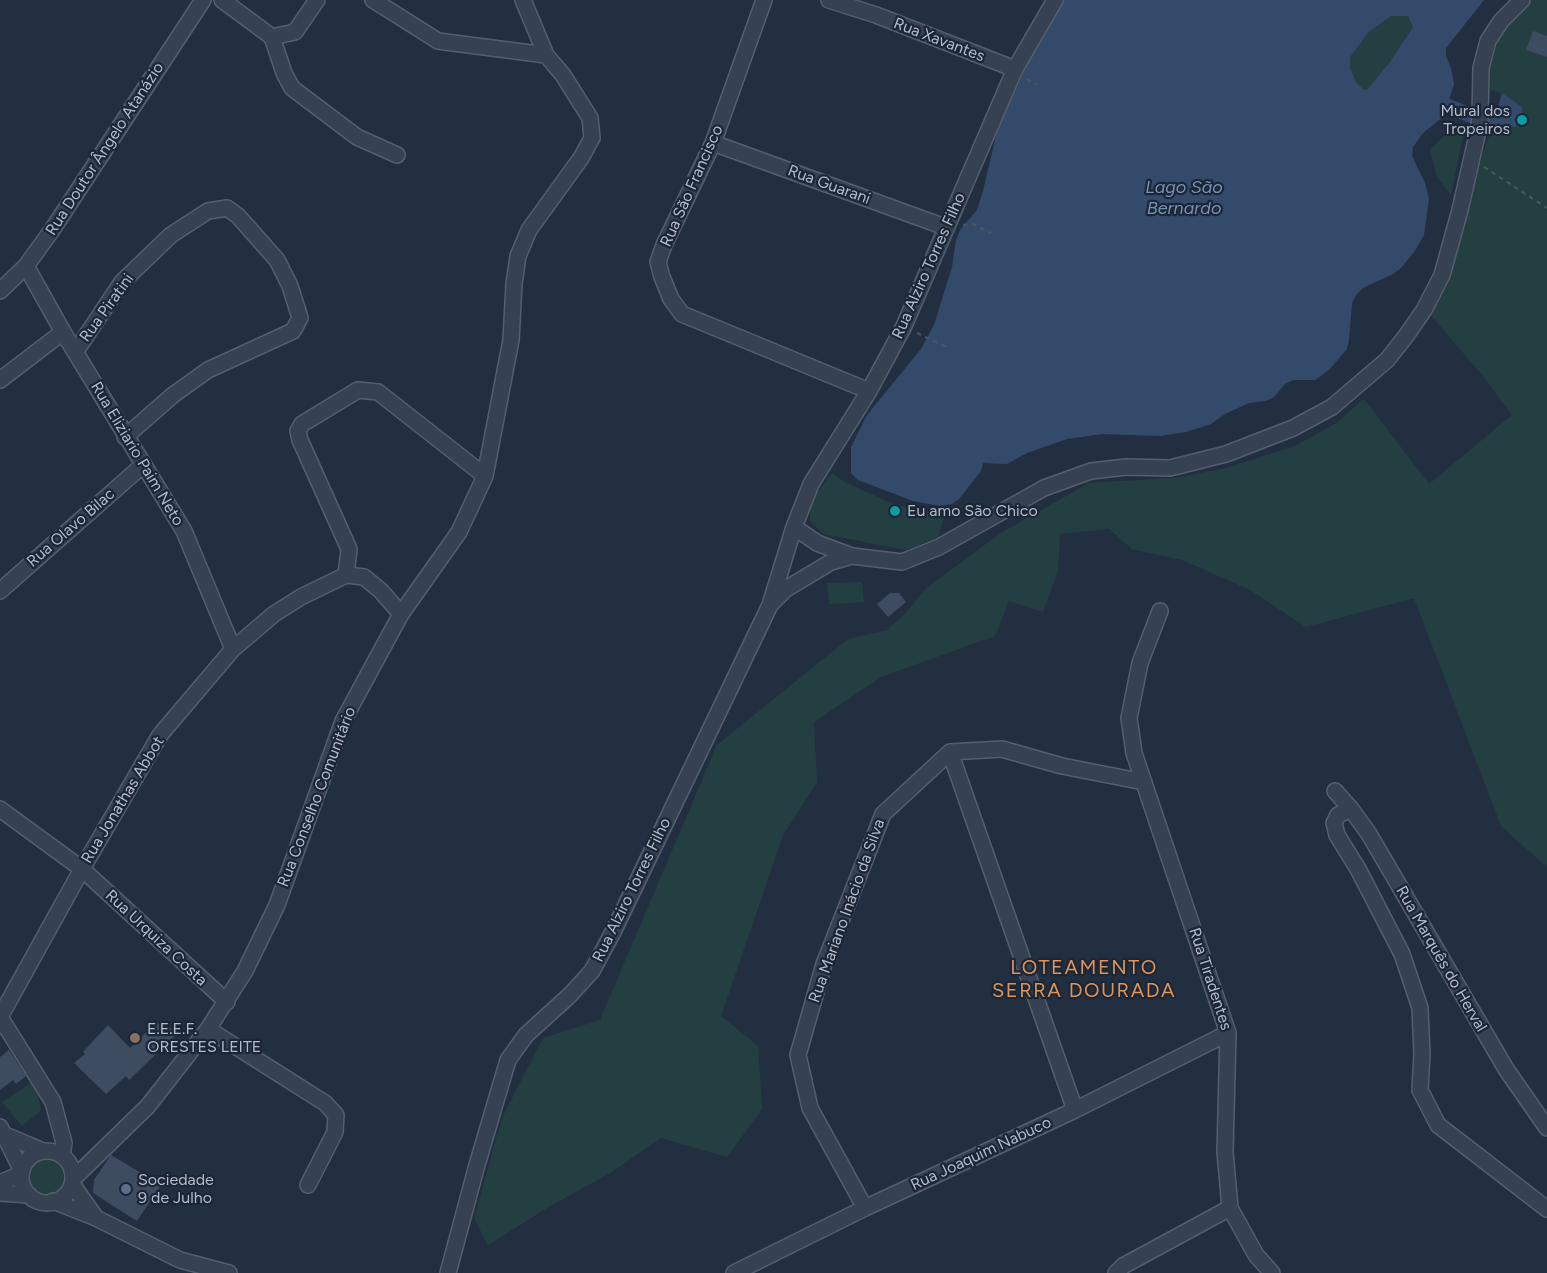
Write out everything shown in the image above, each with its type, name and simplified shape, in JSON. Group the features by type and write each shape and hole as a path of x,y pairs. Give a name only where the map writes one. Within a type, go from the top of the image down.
{"street":[{"name":"Rua Doutor Ângelo Atanázio","path":"1,288 26,266 203,0"},
{"path":"222,0 272,37 284,73 292,88 357,137 397,155"},
{"path":"272,37 295,32 317,0"},
{"path":"373,0 438,41 546,55"},
{"name":"Rua Conselho Comunitário","path":"72,1182 148,1106 227,1002 277,905 343,721 401,614 459,532 485,476 511,340 518,256 528,230 581,158 592,138 590,118 563,75 546,55 523,0"},
{"name":"Rua São Francisco","path":"764,0 713,143 658,262 662,277 671,299 682,314 869,391"},
{"name":"Rua Xavantes","path":"829,0 876,15 1015,69"},
{"name":"Rua Alziro Torres Filho","path":"448,1273 508,1060 526,1035 570,996 592,971 613,932 770,605 794,527 811,484 869,391 904,326 1015,69 1055,0"},
{"path":"794,527 817,543 852,556 902,562 939,547 1044,488 1091,471 1126,467 1170,468 1226,454 1293,428 1332,407 1387,360 1424,310 1442,275 1460,210 1480,120 1481,68 1488,41 1501,21 1522,0"},
{"name":"Rua Guarani","path":"713,143 945,227"},
{"name":"Rua Piratini","path":"76,351 122,282 171,235 208,211 227,207 238,216 277,260 290,286 300,318 293,331 208,370 173,395 125,436"},
{"name":"Rua Eliziario Paim Neto","path":"26,266 125,436 184,531 232,650"},
{"name":"Rua Piratini","path":"0,380 63,332"},
{"path":"401,614 381,591 364,577 346,575 349,549 300,440 298,431 302,424 358,390 378,392 485,476"},
{"name":"Rua Olavo Bilac","path":"0,591 143,465"},
{"path":"770,605 786,589 831,562 852,556"},
{"name":"Rua Jonathas Abbot","path":"0,1017 160,735 232,650 274,614 301,597 346,575"},
{"name":"Rua Tiradentes","path":"1160,611 1140,663 1129,718 1134,753 1228,1033 1225,1152 1230,1208 1256,1255 1272,1273"},
{"path":"1075,1110 950,752 1002,749 1062,766 1144,782"},
{"name":"Rua Mariano Inácio da Silva","path":"865,1208 810,1108 798,1055 824,964 883,814 950,752"},
{"name":"Rua Marquês do Herval","path":"1335,791 1369,834 1506,1070 1547,1128"},
{"name":"Rua Urquiza Costa","path":"0,809 82,869 227,1002"},
{"path":"1351,809 1338,815 1334,824 1337,835 1358,869 1401,954 1420,1008 1422,1054 1420,1090 1438,1125 1547,1209"},
{"path":"0,1017 53,1102 64,1143 64,1158"},
{"path":"208,1029 325,1103 336,1115 335,1132 308,1185"},
{"name":"Rua Joaquim Nabuco","path":"734,1273 865,1208 1075,1110 1228,1033"},
{"path":"3,1131 43,1151 53,1152 64,1158 70,1167 72,1182 96,1218"},
{"path":"3,1131 21,1172 22,1185 29,1195"},
{"name":"Rua Conselho Comunitário","path":"64,1158 105,1149"},
{"path":"0,1183 21,1172 28,1159 43,1151"},
{"path":"53,1202 65,1194 72,1182"},
{"path":"0,1192 29,1195 44,1202 53,1202 96,1218 180,1260 229,1273"},
{"path":"1116,1273 1123,1266 1230,1208"},
{"path":"1256,1255 1260,1273"}],"path":[{"path":"1471,159 1547,208"},
{"path":"945,227 973,224 991,233"},
{"path":"904,326 949,348"}],"green space":[{"path":"1531,0 1547,0 1547,867 1501,826 1414,598 1306,627 1250,590 1182,560 1132,549 1109,529 1060,534 1058,571 1043,612 1009,601 995,636 881,677 814,722 817,782 783,835 721,1016 758,1046 762,1109 727,1157 661,1138 610,1173 550,1206 488,1245 474,1218 502,1118 543,1038 600,1020 717,745 848,639 887,630 905,614 925,589 1001,533 1089,483 1175,478 1226,468 1295,446 1335,424 1364,399 1429,484 1512,415 1483,376 1429,313 1493,124 1515,127 1502,93 1488,89 1488,70 1501,34"},
{"path":"1391,16 1408,16 1413,27 1389,63 1368,89 1364,90 1356,82 1350,67 1350,57 1369,32"},
{"path":"1465,126 1451,195 1437,177 1430,150 1446,134"},
{"path":"832,473 844,482 889,502 944,517 938,537 906,550 824,534 810,521 810,510 814,497"},
{"path":"862,582 864,602 829,604 827,583"},
{"path":"33,1082 41,1110 22,1126 2,1102"},
{"path":"47,1155 61,1162 68,1176 61,1190 47,1197 33,1190 26,1176 33,1162"}],"water":[{"name":"Lago São Bernardo","path":"1060,0 1484,0 1446,48 1454,84 1444,116 1423,133 1413,147 1412,156 1425,183 1429,199 1424,235 1401,268 1363,288 1356,295 1352,303 1347,349 1329,370 1315,380 1294,380 1286,383 1274,397 1266,401 1249,403 1225,414 1211,424 1186,432 1160,436 1102,434 1067,439 1027,453 1007,464 983,463 981,471 959,499 952,504 940,506 913,501 858,480 851,473 851,447 867,415 921,349 934,325 952,267 956,240 960,230 977,210 1001,115 1017,88 1032,48","holes":["1391,16 1408,16 1413,27 1389,63 1368,89 1364,90 1356,82 1350,67 1350,57 1369,32"]},
{"path":"1502,93 1522,107 1522,120 1515,127 1493,124"}],"building":[{"path":"1533,31 1547,36 1547,57 1526,50"},
{"path":"890,593 899,593 906,602 888,617 877,604"},
{"path":"157,1022 163,1028 167,1024 176,1035 129,1080 126,1076 106,1094 74,1063 85,1054 83,1052 108,1025 130,1048"},
{"path":"9,1050 26,1076 16,1084 13,1080 0,1090 0,1057"},
{"name":"Sociedade 9 de Julho","path":"111,1155 161,1185 137,1221 93,1193 94,1180"}],"waterway":[{"path":"1447,106 1493,124"}],"place":[{"name":"Mural dos Tropeiros","path":"1522,120"},
{"name":"Eu amo São Chico","path":"895,511"},
{"name":"E.E.E.F. ORESTES LEITE","path":"135,1038"},
{"name":"Sociedade 9 de Julho","path":"126,1189"}],"district":[{"name":"LOTEAMENTO SERRA DOURADA","path":"1084,980"}]}
